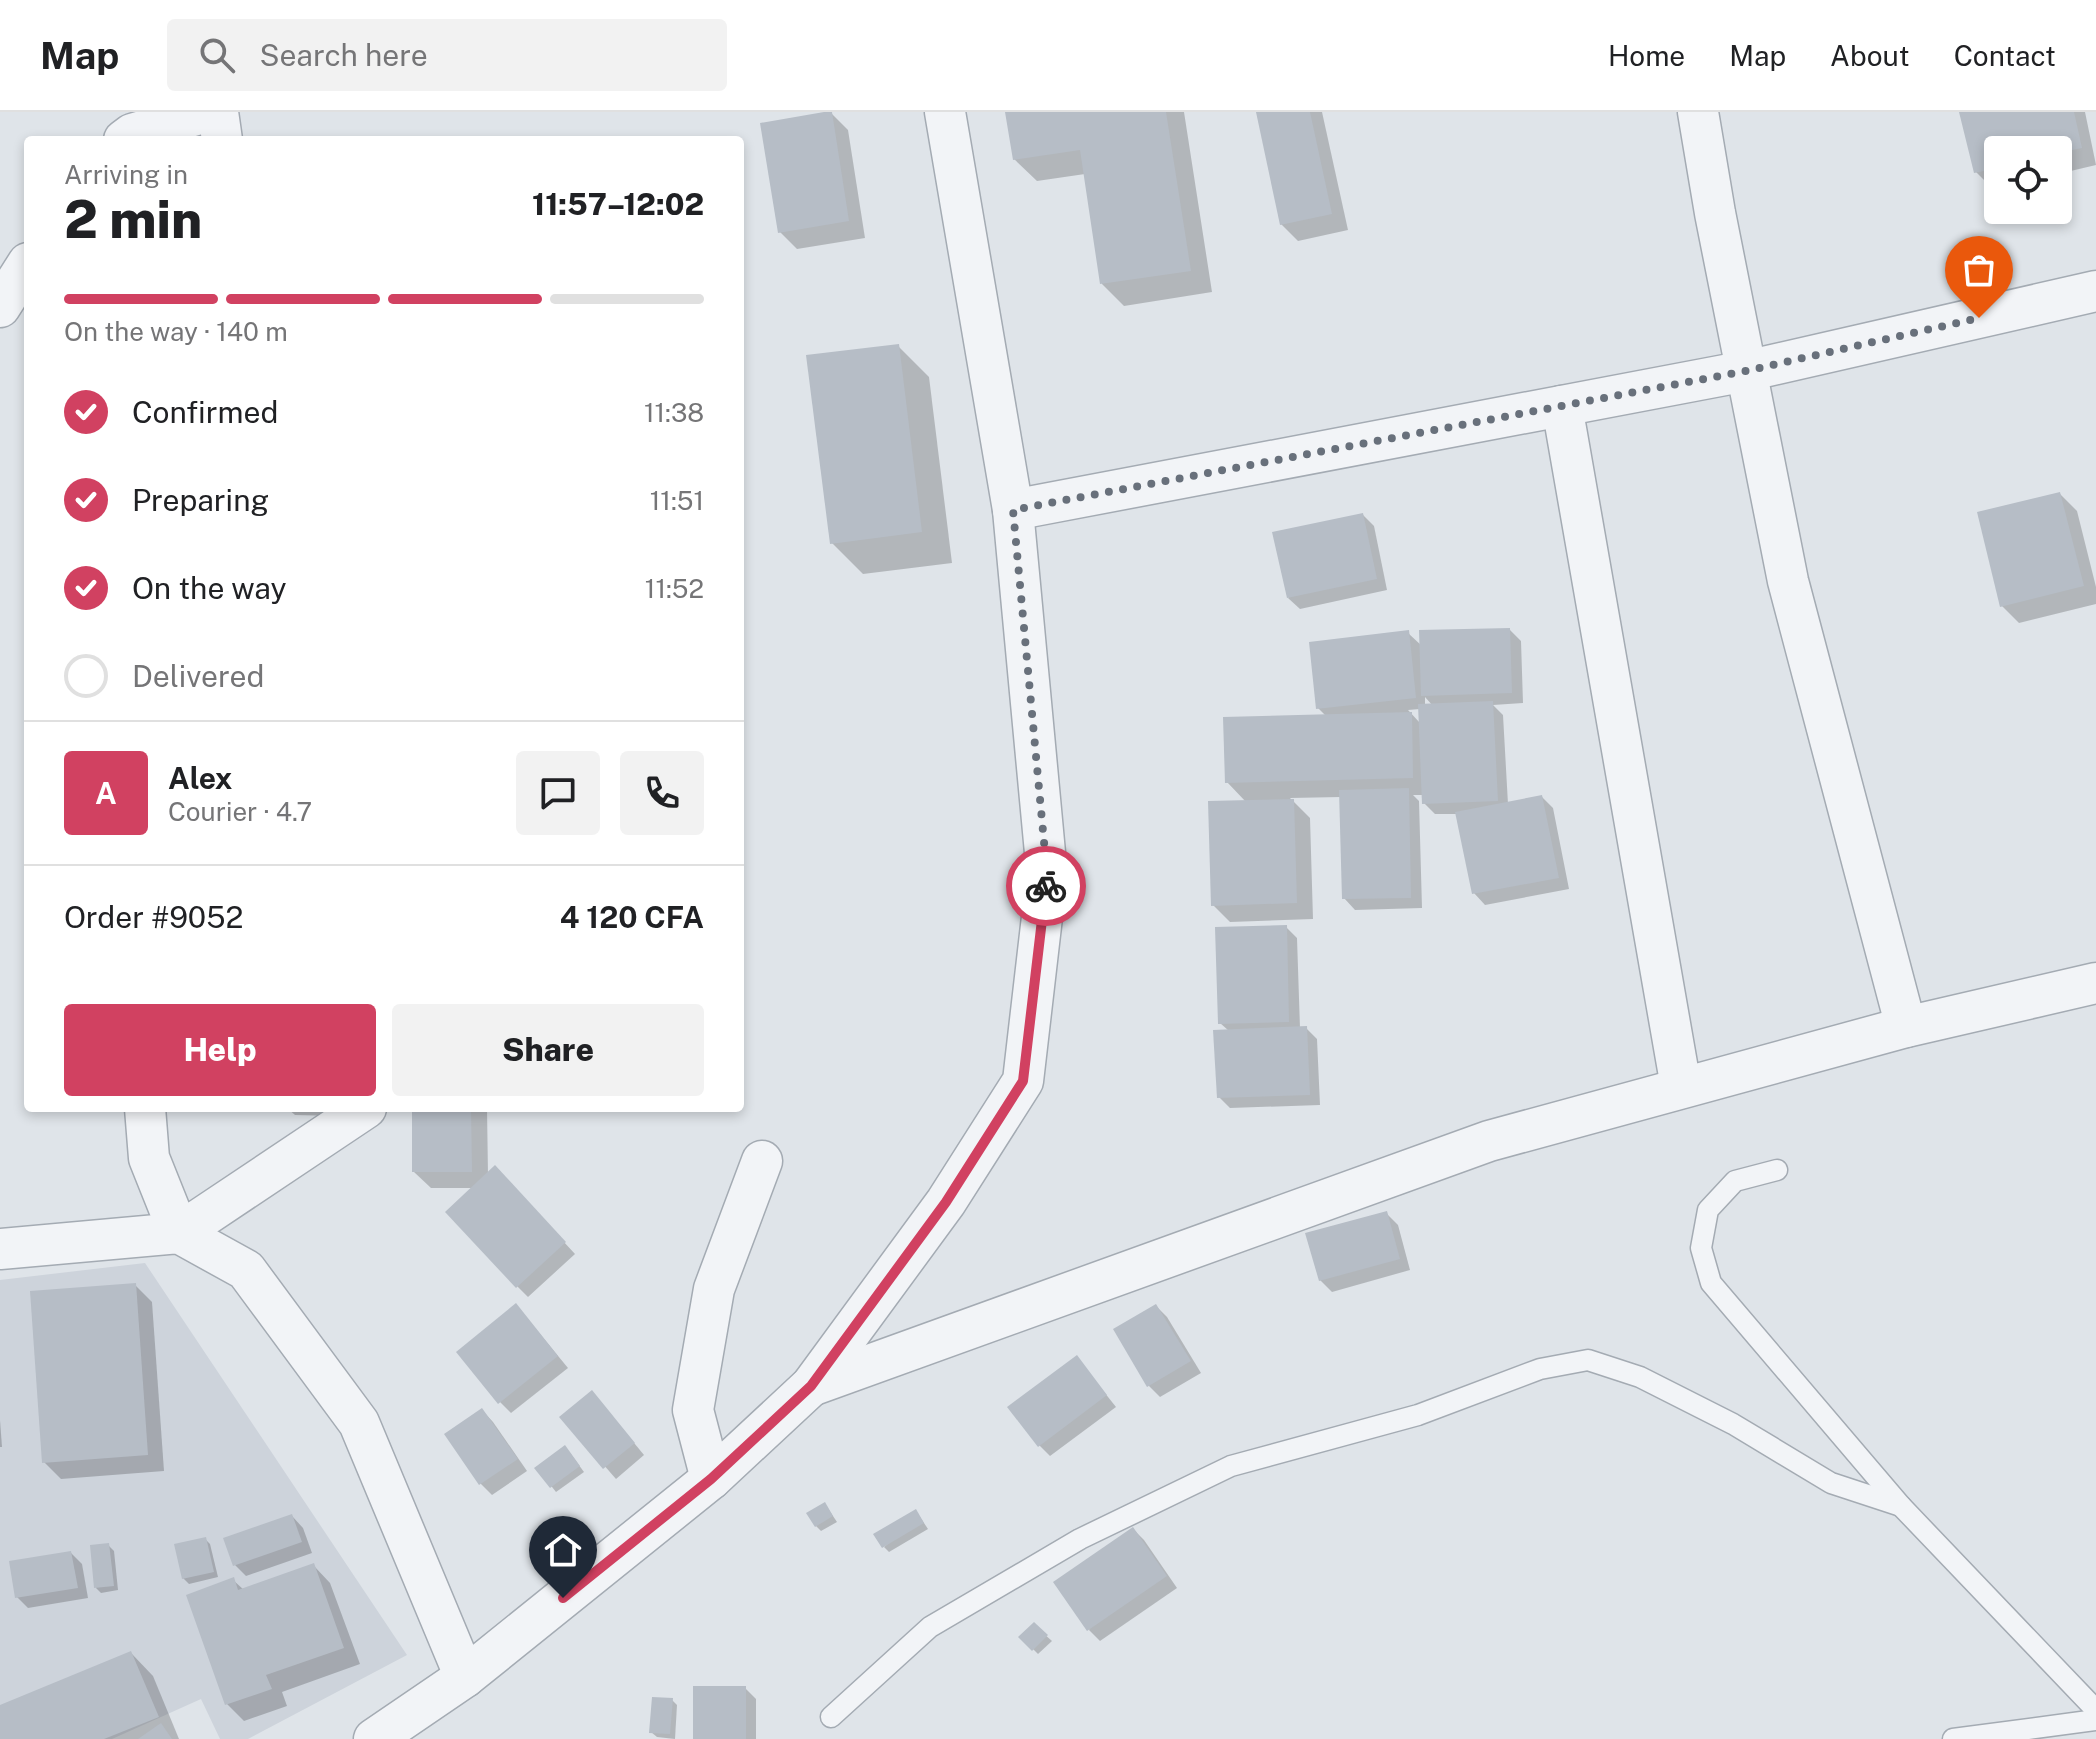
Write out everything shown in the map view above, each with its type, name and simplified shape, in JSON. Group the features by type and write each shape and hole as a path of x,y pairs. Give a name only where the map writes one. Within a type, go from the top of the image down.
{"street":[{"path":"129,136 206,112"},
{"path":"218,112 221,136"},
{"path":"374,1739 465,1677 711,1479 811,1386 946,1202 1023,1081 1047,874 1013,510 945,112"},
{"path":"1698,112 1788,581 1906,1027"},
{"path":"0,307 24,269"},
{"path":"1013,510 1746,371 2096,291"},
{"path":"1562,406 1681,1087"},
{"path":"811,1386 1489,1141 1906,1027 2096,983"},
{"path":"145,1112 149,1158 179,1233 246,1270 359,1423 465,1677"},
{"path":"0,1249 179,1233 360,1112"},
{"path":"711,1479 693,1410 714,1289 762,1161"}],"lane":[{"path":"1777,1170 1735,1181 1708,1210 1701,1248 1711,1283 1901,1506 2096,1710"},
{"path":"831,1717 930,1627 1080,1539 1176,1492 1231,1466 1418,1415 1552,1367 1588,1360 1640,1377 1733,1424 1831,1483 1901,1506"},
{"path":"1953,1739 2096,1720"}],"shaded area":[{"path":"145,1263 407,1655 248,1739 220,1739 201,1699 112,1739 0,1739 0,1280"}],"building":[{"path":"832,112 849,221 778,233 760,123"},
{"path":"1005,112 1166,112 1191,271 1100,284 1080,150 1013,160"},
{"path":"1256,112 1310,112 1332,214 1280,225"},
{"path":"1959,112 2074,112 2082,148 2072,150 2072,136 1984,136 1984,171 1974,173"},
{"path":"899,344 922,532 830,544 806,355"},
{"path":"2060,492 2084,586 2000,607 1977,512"},
{"path":"1363,513 1377,579 1287,598 1272,532"},
{"path":"1510,628 1512,693 1421,696 1419,630"},
{"path":"1409,630 1416,698 1316,709 1309,642"},
{"path":"1493,701 1498,801 1422,804 1418,704"},
{"path":"1412,712 1413,778 1225,783 1223,717"},
{"path":"1409,788 1411,898 1342,899 1339,790"},
{"path":"1542,795 1559,878 1472,894 1455,812"},
{"path":"1294,799 1297,903 1211,906 1208,801"},
{"path":"1287,925 1289,1022 1218,1024 1215,927"},
{"path":"1307,1026 1310,1095 1217,1098 1213,1030"},
{"path":"412,1112 471,1112 472,1172 412,1172"},
{"path":"495,1165 566,1242 516,1288 445,1212"},
{"path":"1387,1211 1400,1259 1319,1281 1305,1233"},
{"path":"136,1283 148,1455 42,1463 30,1291"},
{"path":"516,1303 558,1356 498,1404 456,1352"},
{"path":"1156,1304 1191,1361 1147,1387 1113,1329"},
{"path":"1077,1355 1107,1395 1038,1447 1007,1407"},
{"path":"592,1390 635,1443 603,1469 559,1417"},
{"path":"482,1408 518,1459 479,1485 444,1434"},
{"path":"565,1445 580,1466 550,1488 534,1468"},
{"path":"825,1502 833,1516 815,1527 806,1513"},
{"path":"916,1509 924,1523 882,1548 873,1534"},
{"path":"292,1514 302,1542 233,1566 223,1538"},
{"path":"1133,1527 1167,1576 1087,1631 1053,1582"},
{"path":"206,1537 214,1572 182,1579 174,1544"},
{"path":"109,1543 114,1586 94,1588 90,1545"},
{"path":"71,1551 78,1588 15,1598 9,1561"},
{"path":"314,1563 344,1648 266,1675 272,1689 225,1705 186,1595 234,1577 238,1590"},
{"path":"1034,1622 1048,1635 1032,1651 1018,1637"},
{"path":"131,1651 159,1717 104,1739 0,1739 0,1705"},
{"path":"693,1686 746,1686 746,1739 693,1739"},
{"path":"652,1697 673,1698 670,1734 649,1733"},
{"path":"161,1723 172,1739 138,1739"}],"way so far":[{"path":"1046,886 1013,510 1746,371 1979,318"}],"route":[{"path":"563,1598 711,1479 811,1386 946,1202 1023,1081 1046,886"}]}
